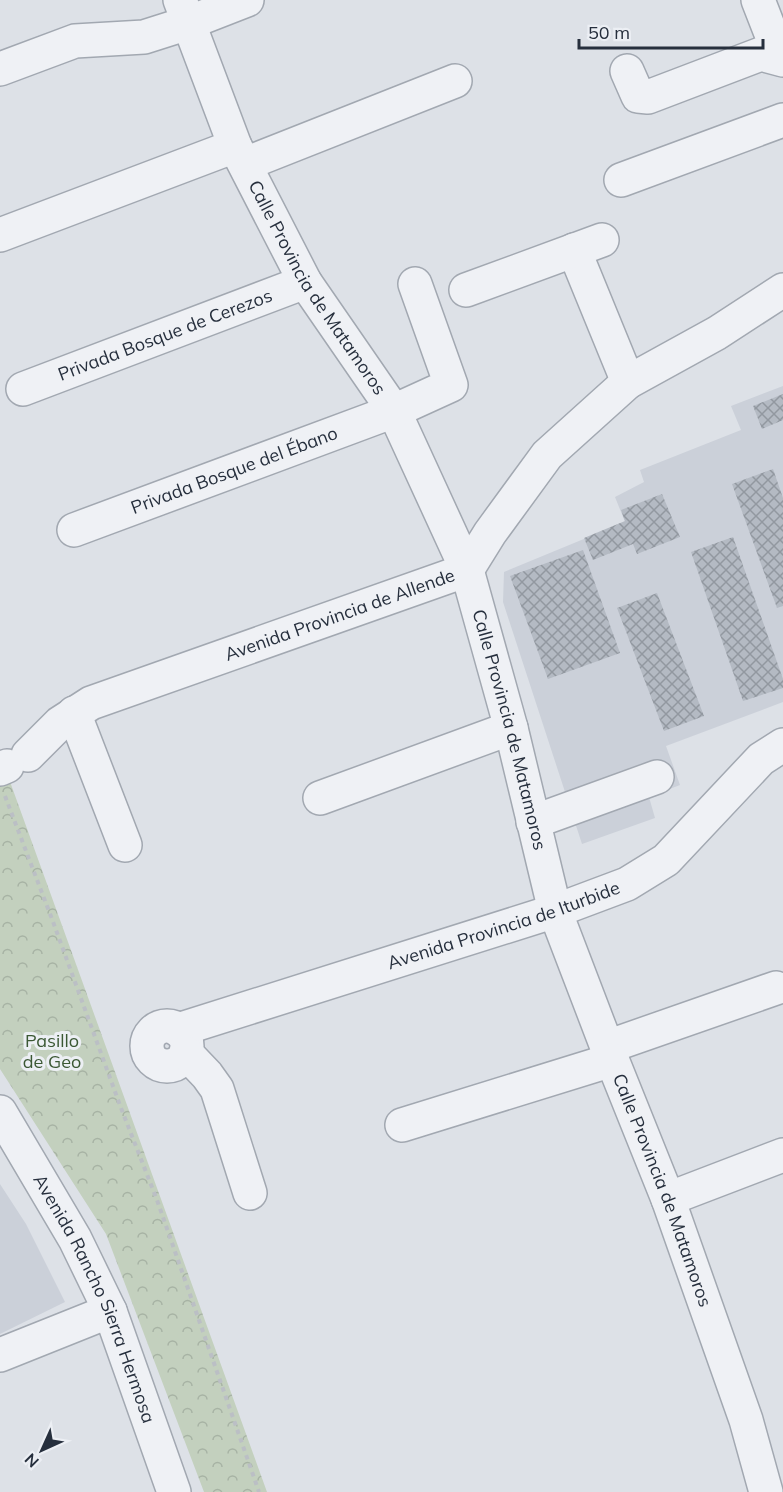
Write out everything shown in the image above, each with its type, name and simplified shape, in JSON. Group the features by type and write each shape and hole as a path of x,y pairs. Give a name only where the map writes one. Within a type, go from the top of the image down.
{"street":[{"path":"0,69 75,41 144,37 184,11 248,0"},
{"path":"758,0 782,59"},
{"name":"Calle Provincia de Matamoros","path":"184,11 240,155 305,282 394,411 467,570 511,728 555,911 609,1054 668,1199 746,1420 766,1492"},
{"path":"627,71 638,96 648,97 761,54 782,59"},
{"path":"0,235 455,81"},
{"path":"621,180 783,120"},
{"path":"466,290 588,245 628,382"},
{"name":"Privada Bosque de Cerezos","path":"23,389 305,282"},
{"name":"Privada Bosque del Ébano","path":"74,530 394,411 451,385 415,284"},
{"name":"Avenida Provincia de Allende","path":"10,770 60,723 91,703 467,570 490,533 547,455 628,382 717,333 783,290"},
{"path":"74,713 125,845"},
{"path":"320,798 511,728"},
{"name":"Avenida Provincia de Iturbide","path":"250,1193 217,1089 182,1041 627,884 666,860 761,759 783,745"},
{"path":"533,822 657,777"},
{"path":"402,1125 609,1054 776,988"},
{"name":"Avenida Rancho Sierra Hermosa","path":"0,1112 75,1239 110,1311 174,1492"},
{"path":"668,1199 783,1155"},
{"path":"0,1355 110,1311"}],"path":[{"path":"10,770 52,919 157,1200 259,1492"}],"shaded area":[{"path":"783,386 783,702 666,746 680,785 649,797 655,818 582,844 503,602 504,572 625,522 615,497 644,482 640,470 741,430 731,406"},
{"path":"0,1184 26,1224 65,1302 0,1334"}],"green space":[{"name":"Pasillo de Geo","path":"0,754 267,1492 204,1492 106,1234 0,1069"}],"building":[{"path":"783,394 783,420 762,429 753,406"},
{"path":"773,469 783,498 783,606 777,608 732,484"},
{"path":"662,494 680,537 637,554 633,544 593,560 584,538 625,521 621,510"},
{"path":"733,537 783,679 783,688 743,701 691,552"},
{"path":"583,550 620,653 548,679 510,576"},
{"path":"657,593 704,716 664,731 617,608"}]}
